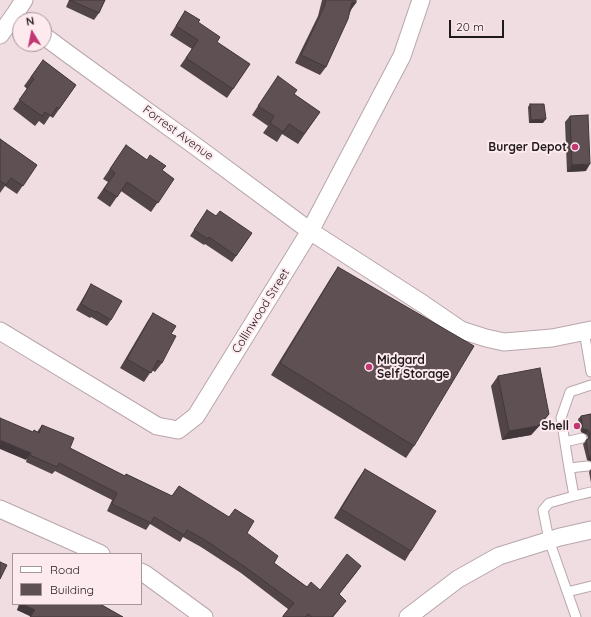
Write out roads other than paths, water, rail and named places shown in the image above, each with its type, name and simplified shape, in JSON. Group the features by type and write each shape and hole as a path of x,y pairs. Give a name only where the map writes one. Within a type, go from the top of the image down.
{"street":[{"name":"Collinwood Street","path":"0,331 156,426 178,430 196,416 310,231 402,56 421,0"},
{"path":"0,35 21,11"},
{"name":"Forrest Avenue","path":"52,42 310,231 461,330 504,342 552,338 588,331"},
{"path":"0,509 98,553"},
{"path":"408,617 458,579 499,556 548,540 591,530"},
{"path":"142,572 204,617"}],"lane":[{"path":"588,331 591,372"},
{"path":"574,496 568,468 562,418 570,392 591,384"},
{"path":"565,442 582,438"},
{"path":"568,468 588,466"},
{"path":"576,617 548,540 543,510 549,503 591,492"},
{"path":"567,592 591,586"}],"place":[{"name":"Burger Depot","path":"575,147"},
{"name":"Midgard Self Storage","path":"369,367"},
{"name":"Shell","path":"577,426"}]}
